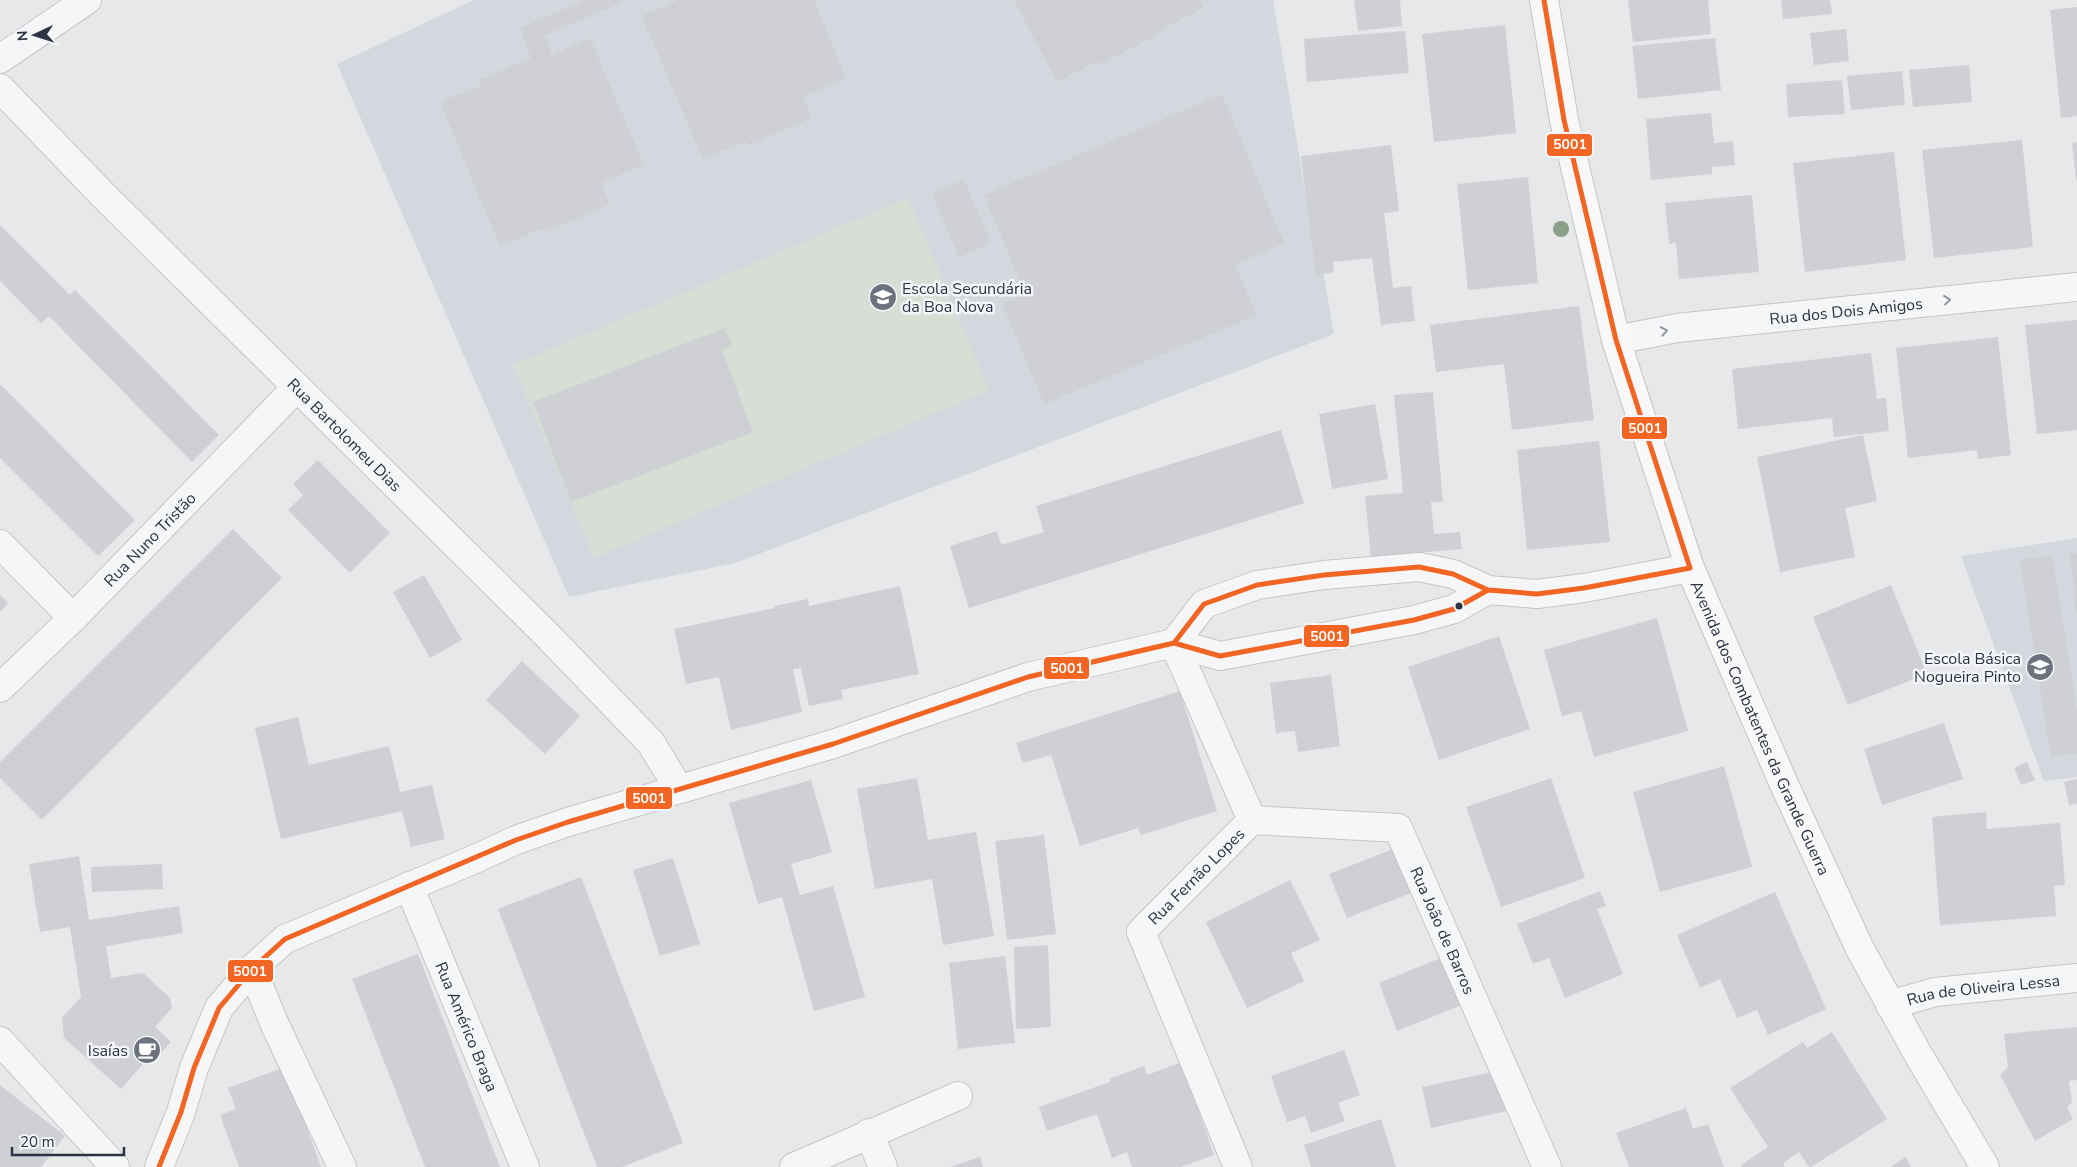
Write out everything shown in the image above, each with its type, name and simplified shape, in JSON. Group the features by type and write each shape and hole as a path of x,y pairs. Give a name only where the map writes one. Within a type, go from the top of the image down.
{"main road":[{"name":"Avenida dos Combatentes da Grande Guerra","path":"1544,0 1564,120 1616,340 1690,568 1783,782 1860,949 1890,1005 1985,1167"}],"street":[{"path":"0,59 87,0"},
{"name":"Rua Bartolomeu Dias","path":"0,88 103,195 547,635 651,743 679,789"},
{"name":"Rua dos Dois Amigos","path":"1616,340 1677,328 2077,287"},
{"name":"Rua Nuno Tristão","path":"0,688 73,618 297,387"},
{"path":"0,544 73,618"},
{"path":"1174,643 1204,604 1257,585 1324,575 1419,567 1453,574 1488,590 1537,594 1584,588 1690,568"},
{"path":"159,1167 181,1112 194,1068 219,1008 252,969 285,939 525,837 568,822 833,744 1028,677 1174,643 1220,656 1414,620 1454,609 1488,590"},
{"name":"Rua Fernão Lopes","path":"1174,643 1252,820 1140,932 1238,1167"},
{"name":"Rua João de Barros","path":"1252,820 1398,828 1547,1167"},
{"name":"Rua Américo Braga","path":"409,886 525,1167"},
{"path":"252,969 275,1025 342,1167"},
{"name":"Rua de Oliveira Lessa","path":"1890,1005 1935,992 2077,978"},
{"path":"0,1041 115,1167"},
{"path":"794,1167 958,1096"},
{"path":"870,1133 883,1167"}],"shaded area":[{"name":"Escola Secundária da Boa Nova","path":"474,0 1273,0 1317,260 1321,259 1334,334 735,563 569,597 337,64"},
{"path":"908,198 989,390 594,558 513,365"},
{"name":"Escola Básica Nogueira Pinto","path":"2077,538 2077,777 2044,781 1961,556"}],"building":[{"path":"584,0 627,0 545,35 552,55 590,38 644,165 601,183 610,204 545,232 543,228 500,246 440,102 482,85 479,80 531,58 520,28"},
{"path":"679,0 814,0 846,78 803,96 812,118 747,146 746,141 703,159 642,16"},
{"path":"1014,0 1199,0 1203,8 1161,29 1162,32 1100,65 1098,61 1057,82"},
{"path":"1354,0 1400,0 1402,26 1358,31"},
{"path":"1628,0 1708,0 1711,34 1633,42"},
{"path":"1781,0 1830,0 1832,14 1783,19"},
{"path":"2077,7 2077,116 2061,118 2050,10"},
{"path":"1505,25 1516,133 1434,142 1422,34"},
{"path":"1846,29 1849,61 1814,65 1810,33"},
{"path":"1405,31 1409,73 1307,82 1304,39"},
{"path":"1715,38 1721,90 1638,99 1632,46"},
{"path":"1969,65 1972,102 1913,107 1909,70"},
{"path":"1902,71 1905,105 1851,110 1847,76"},
{"path":"1842,80 1845,114 1788,117 1786,84"},
{"path":"1222,94 1284,243 1235,264 1257,315 1044,404 1002,303 1025,294 984,195"},
{"path":"1711,113 1714,143 1733,141 1735,165 1712,167 1712,174 1651,180 1646,119"},
{"path":"2022,140 2033,247 1934,258 1922,150"},
{"path":"2077,142 2077,180 2076,180 2072,143"},
{"path":"1391,145 1399,211 1384,213 1393,288 1411,286 1415,321 1381,325 1372,258 1333,262 1334,272 1316,275 1301,156"},
{"path":"1894,152 1906,260 1805,272 1793,163"},
{"path":"1528,177 1538,283 1468,290 1457,184"},
{"path":"964,180 991,243 959,257 932,193"},
{"path":"1752,195 1759,272 1679,279 1676,243 1669,244 1665,203"},
{"path":"0,225 70,295 75,290 219,435 192,462 49,316 41,323 0,281"},
{"path":"1579,306 1594,420 1512,430 1504,364 1436,372 1430,325"},
{"path":"2077,320 2077,430 2037,434 2025,325"},
{"path":"725,328 732,346 722,350 753,432 571,502 533,402"},
{"path":"1998,337 2011,455 1978,459 1977,450 1908,458 1896,348"},
{"path":"1871,353 1877,399 1886,398 1889,431 1834,437 1832,418 1738,429 1732,369"},
{"path":"0,384 135,520 98,556 0,458"},
{"path":"1433,392 1443,502 1431,502 1434,534 1460,532 1462,549 1371,557 1365,496 1403,493 1394,395"},
{"path":"1375,404 1388,479 1332,489 1319,414"},
{"path":"1281,430 1304,503 969,608 950,546 997,531 1001,545 1044,532 1036,506"},
{"path":"1863,435 1877,501 1845,508 1855,557 1780,572 1757,457"},
{"path":"1599,441 1610,542 1527,550 1517,450"},
{"path":"318,460 390,533 350,573 288,510 303,495 293,484"},
{"path":"233,529 282,578 42,820 0,778 0,762"},
{"path":"2070,553 2077,553 2077,611 2076,611"},
{"path":"2052,555 2077,710 2077,753 2051,757 2020,560"},
{"path":"424,575 462,640 430,658 393,592"},
{"path":"1891,585 1927,674 1848,705 1813,617"},
{"path":"900,586 919,674 841,690 843,699 809,706 801,668 793,669 802,712 731,730 719,677 686,684 674,629 775,608 774,606 808,599 809,606"},
{"path":"0,595 8,603 0,612"},
{"path":"1657,618 1688,731 1594,757 1581,711 1562,716 1544,650"},
{"path":"1499,636 1530,729 1439,760 1408,667"},
{"path":"522,661 580,716 545,754 486,700"},
{"path":"1331,675 1340,746 1298,752 1295,731 1276,733 1270,683"},
{"path":"1180,691 1217,811 1141,835 1138,828 1080,846 1051,755 1023,763 1016,743"},
{"path":"298,717 309,765 389,746 400,792 432,785 445,839 411,847 402,811 281,839 255,728"},
{"path":"1944,723 1963,779 1882,805 1864,749"},
{"path":"2027,762 2035,780 2021,785 2014,768"},
{"path":"1724,766 1752,867 1660,892 1633,792"},
{"path":"917,778 928,840 976,832 994,936 943,945 932,879 875,889 857,789"},
{"path":"1551,778 1585,878 1501,907 1466,807"},
{"path":"2077,779 2077,804 2069,805 2064,782"},
{"path":"811,780 832,852 791,864 800,895 833,886 865,997 814,1011 782,897 758,904 729,803"},
{"path":"1986,812 1987,829 2060,823 2065,885 2054,886 2056,916 1940,925 1932,817"},
{"path":"1044,835 1056,934 1007,940 995,841"},
{"path":"1396,848 1414,892 1347,918 1329,874"},
{"path":"79,856 89,920 179,906 183,933 106,946 111,978 143,973 170,998 172,1008 155,1027 171,1042 153,1062 143,1064 121,1089 64,1038 62,1018 81,997 70,927 40,932 29,864"},
{"path":"673,858 700,944 660,956 633,870"},
{"path":"162,864 163,889 92,892 91,867"},
{"path":"581,877 683,1143 622,1167 597,1167 498,909"},
{"path":"1290,880 1320,940 1291,953 1304,981 1247,1008 1206,922"},
{"path":"1600,891 1606,906 1597,909 1623,974 1565,998 1549,958 1533,964 1517,924"},
{"path":"1775,892 1826,1009 1768,1035 1757,1010 1737,1018 1720,979 1700,988 1677,935"},
{"path":"1048,945 1051,1027 1016,1029 1014,947"},
{"path":"418,954 500,1167 425,1167 352,979"},
{"path":"1005,956 1015,1043 958,1049 949,963"},
{"path":"1443,957 1462,1005 1397,1031 1379,983"},
{"path":"2077,1027 2077,1080 2069,1081 2072,1103 2067,1107 2073,1119 2035,1141 2000,1075 2008,1067 2004,1034"},
{"path":"1832,1032 1887,1119 1811,1167 1809,1167 1799,1152 1783,1163 1785,1167 1742,1167 1741,1165 1768,1147 1730,1088 1803,1042 1807,1048"},
{"path":"1344,1050 1360,1095 1338,1103 1345,1121 1311,1133 1305,1116 1287,1122 1271,1076"},
{"path":"1182,1062 1214,1155 1181,1167 1132,1167 1127,1152 1112,1158 1097,1114 1047,1131 1039,1107 1110,1082 1109,1079 1144,1066 1147,1075"},
{"path":"285,1067 321,1167 239,1167 220,1115 236,1109 228,1088"},
{"path":"1497,1071 1507,1111 1431,1128 1422,1087"},
{"path":"0,1085 65,1136 41,1167 0,1167"},
{"path":"1686,1108 1693,1129 1708,1124 1724,1167 1629,1167 1616,1133"},
{"path":"1381,1119 1396,1167 1311,1167 1304,1145"},
{"path":"980,1157 983,1167 950,1167"},
{"path":"1906,1157 1911,1167 1890,1167"}],"transit line":[{"name":"5001","path":"1544,0 1564,120 1616,340 1690,568"},
{"name":"5001","path":"159,1167 181,1112 194,1068 219,1008 252,969 285,939 516,840 568,822 833,744 1028,677 1174,643 1204,604 1257,585 1324,575 1419,567 1453,574 1488,590 1537,594 1584,588 1690,568"},
{"name":"5001","path":"1135,652 1174,643 1220,656 1414,620 1454,609 1488,590 1515,592"}],"place":[{"name":"Escola Secundária da Boa Nova","path":"883,297"},
{"name":"Escola Básica Nogueira Pinto","path":"2040,667"},
{"name":"Isaías","path":"147,1050"}]}
